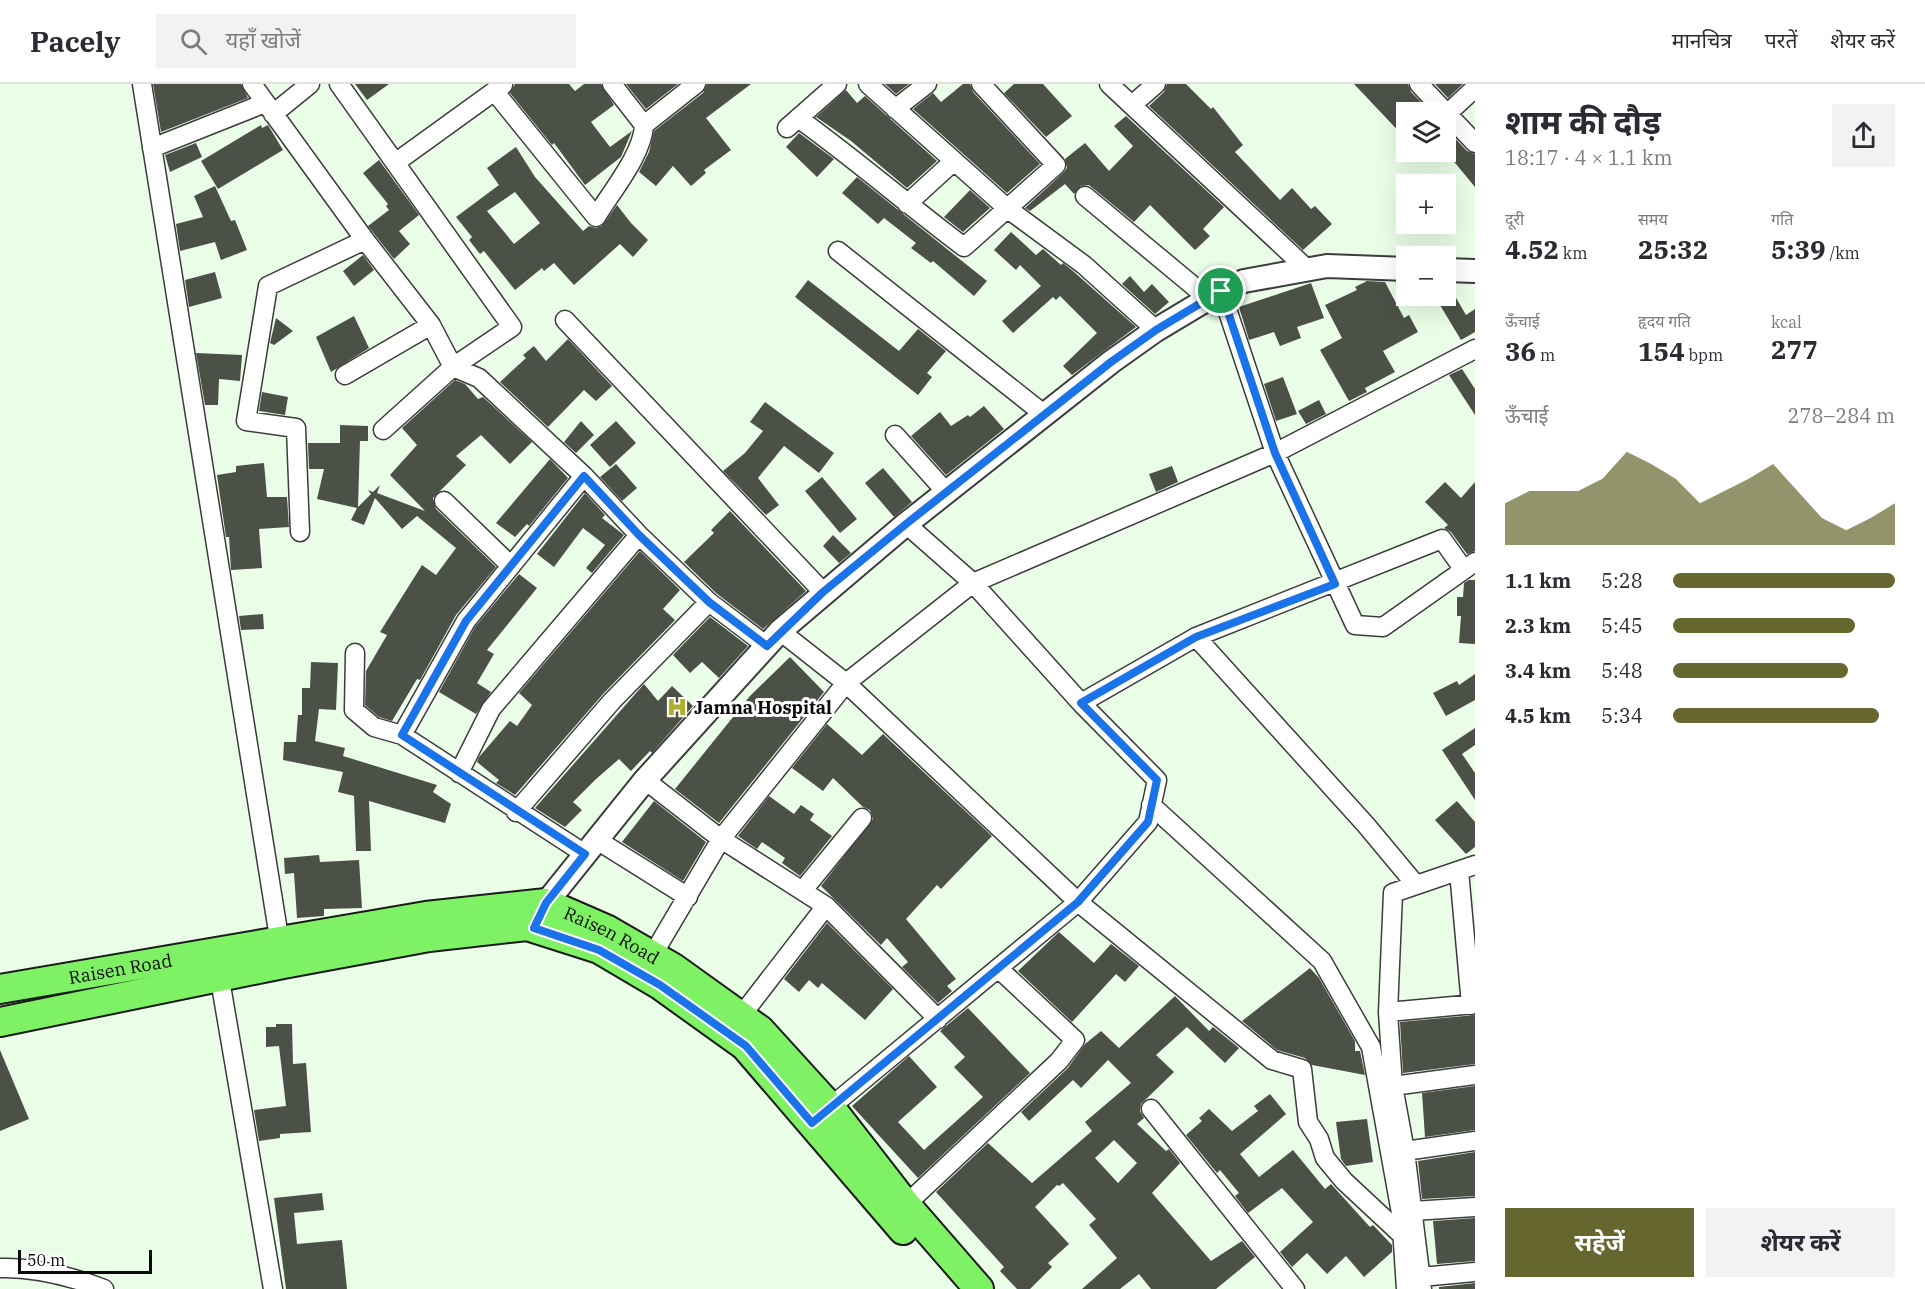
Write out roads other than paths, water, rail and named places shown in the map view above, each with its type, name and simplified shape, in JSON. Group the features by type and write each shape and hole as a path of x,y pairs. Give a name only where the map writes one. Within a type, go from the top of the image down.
{"main road":[{"name":"Raisen Road","path":"540,916 660,985 746,1046 821,1115"},
{"name":"Raisen Road","path":"0,989 218,964 282,952 527,926 540,916 608,930 652,956 760,1030 821,1115 899,1211 953,1289"},
{"name":"Raisen Road","path":"0,1022 218,964"},
{"name":"Raisen Road","path":"899,1211 979,1289"}],"street":[{"path":"142,84 282,952"},
{"path":"252,84 365,240 430,324 453,367 478,378 584,476 639,535 709,602 846,683 1078,902 1272,1060 1302,1069 1308,1122 1319,1139 1325,1158 1344,1181 1402,1236"},
{"path":"152,148 269,109 309,84"},
{"path":"339,84 512,327 453,367 383,430"},
{"path":"395,163 500,88 596,217 643,138 644,125 612,84"},
{"path":"644,125 696,84"},
{"path":"837,84 793,123 864,165 907,204 964,247 1056,165 981,84"},
{"path":"868,84 1008,209 1084,266 1156,330"},
{"path":"896,109 927,84"},
{"path":"1109,84 1307,269"},
{"path":"1132,105 1156,84"},
{"path":"1419,84 1437,102"},
{"path":"1456,106 1475,88"},
{"path":"1456,122 1475,143"},
{"path":"907,204 954,161"},
{"path":"1081,703 1196,637 1335,584 1442,539 1470,566 1383,627 1355,625 1335,584 1275,453 1215,295 1085,196"},
{"path":"300,532 296,428 246,421 268,286 365,240"},
{"path":"838,251 1045,415"},
{"path":"540,916 645,780 774,639 823,592 1111,362 1156,330 1215,295 1244,281 1327,266 1396,269"},
{"path":"1456,271 1475,272"},
{"path":"565,320 823,592"},
{"path":"345,375 430,324"},
{"path":"652,956 722,839 846,683 973,583 1275,453 1475,349"},
{"path":"895,435 947,493"},
{"path":"402,735 466,621 584,476"},
{"path":"444,501 510,565"},
{"path":"821,1115 1078,902 1148,822 1157,780 1081,703 973,583 906,524"},
{"path":"459,773 491,709 639,535"},
{"path":"516,812 612,701 709,602"},
{"path":"1196,637 1366,825 1416,885"},
{"path":"355,653 354,710 374,727 402,735 516,812 591,847 688,897"},
{"path":"645,780 722,839 826,906 938,1019"},
{"path":"1151,805 1322,961 1371,1047 1401,1213 1406,1289"},
{"path":"803,890 862,818"},
{"path":"1388,1012 1473,1004 1467,868 1393,892 1388,1012 1393,1086 1405,1151 1422,1283 1475,1272"},
{"path":"741,1016 826,906"},
{"path":"218,964 273,1289"},
{"path":"899,1211 1059,1061 1075,1040 998,968"},
{"path":"1393,1086 1475,1075"},
{"path":"1151,1109 1295,1289"},
{"path":"1405,1151 1475,1141"},
{"path":"1413,1211 1475,1207"},
{"path":"0,1268 26,1267 81,1280 104,1289"}],"place":[{"name":"Jamna Hospital","path":"677,707"}]}
